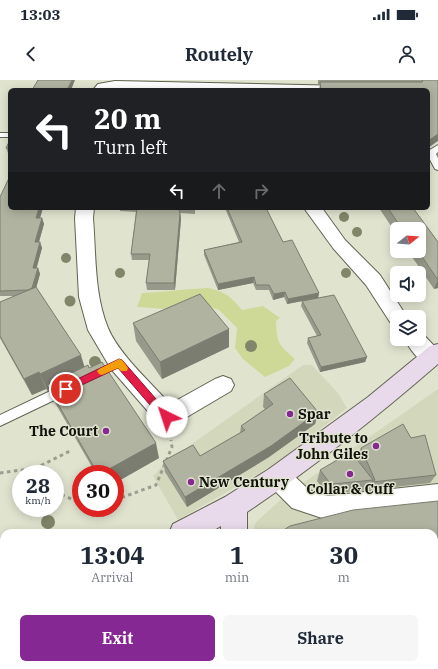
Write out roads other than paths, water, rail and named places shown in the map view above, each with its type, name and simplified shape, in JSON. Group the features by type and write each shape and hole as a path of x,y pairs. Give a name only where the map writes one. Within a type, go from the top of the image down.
{"main road":[{"path":"190,529 234,506 278,477 376,404 435,355"},
{"path":"234,506 234,529"}],"street":[{"path":"102,88 115,86 202,88"},
{"path":"85,210 89,296 98,330 112,366 167,417 223,385"},
{"path":"314,210 339,244 373,280 392,310"},
{"path":"424,346 435,355"},
{"path":"278,477 301,500 328,508 438,496"}],"lane":[{"path":"438,148 431,153 438,167"},
{"path":"0,421 77,383"}],"place":[{"name":"Spar","path":"290,414"},
{"name":"The Court","path":"106,431"},
{"name":"Tribute to John Giles","path":"376,446"},
{"name":"Collar & Cuff","path":"350,474"},
{"name":"New Century","path":"191,482"}]}
